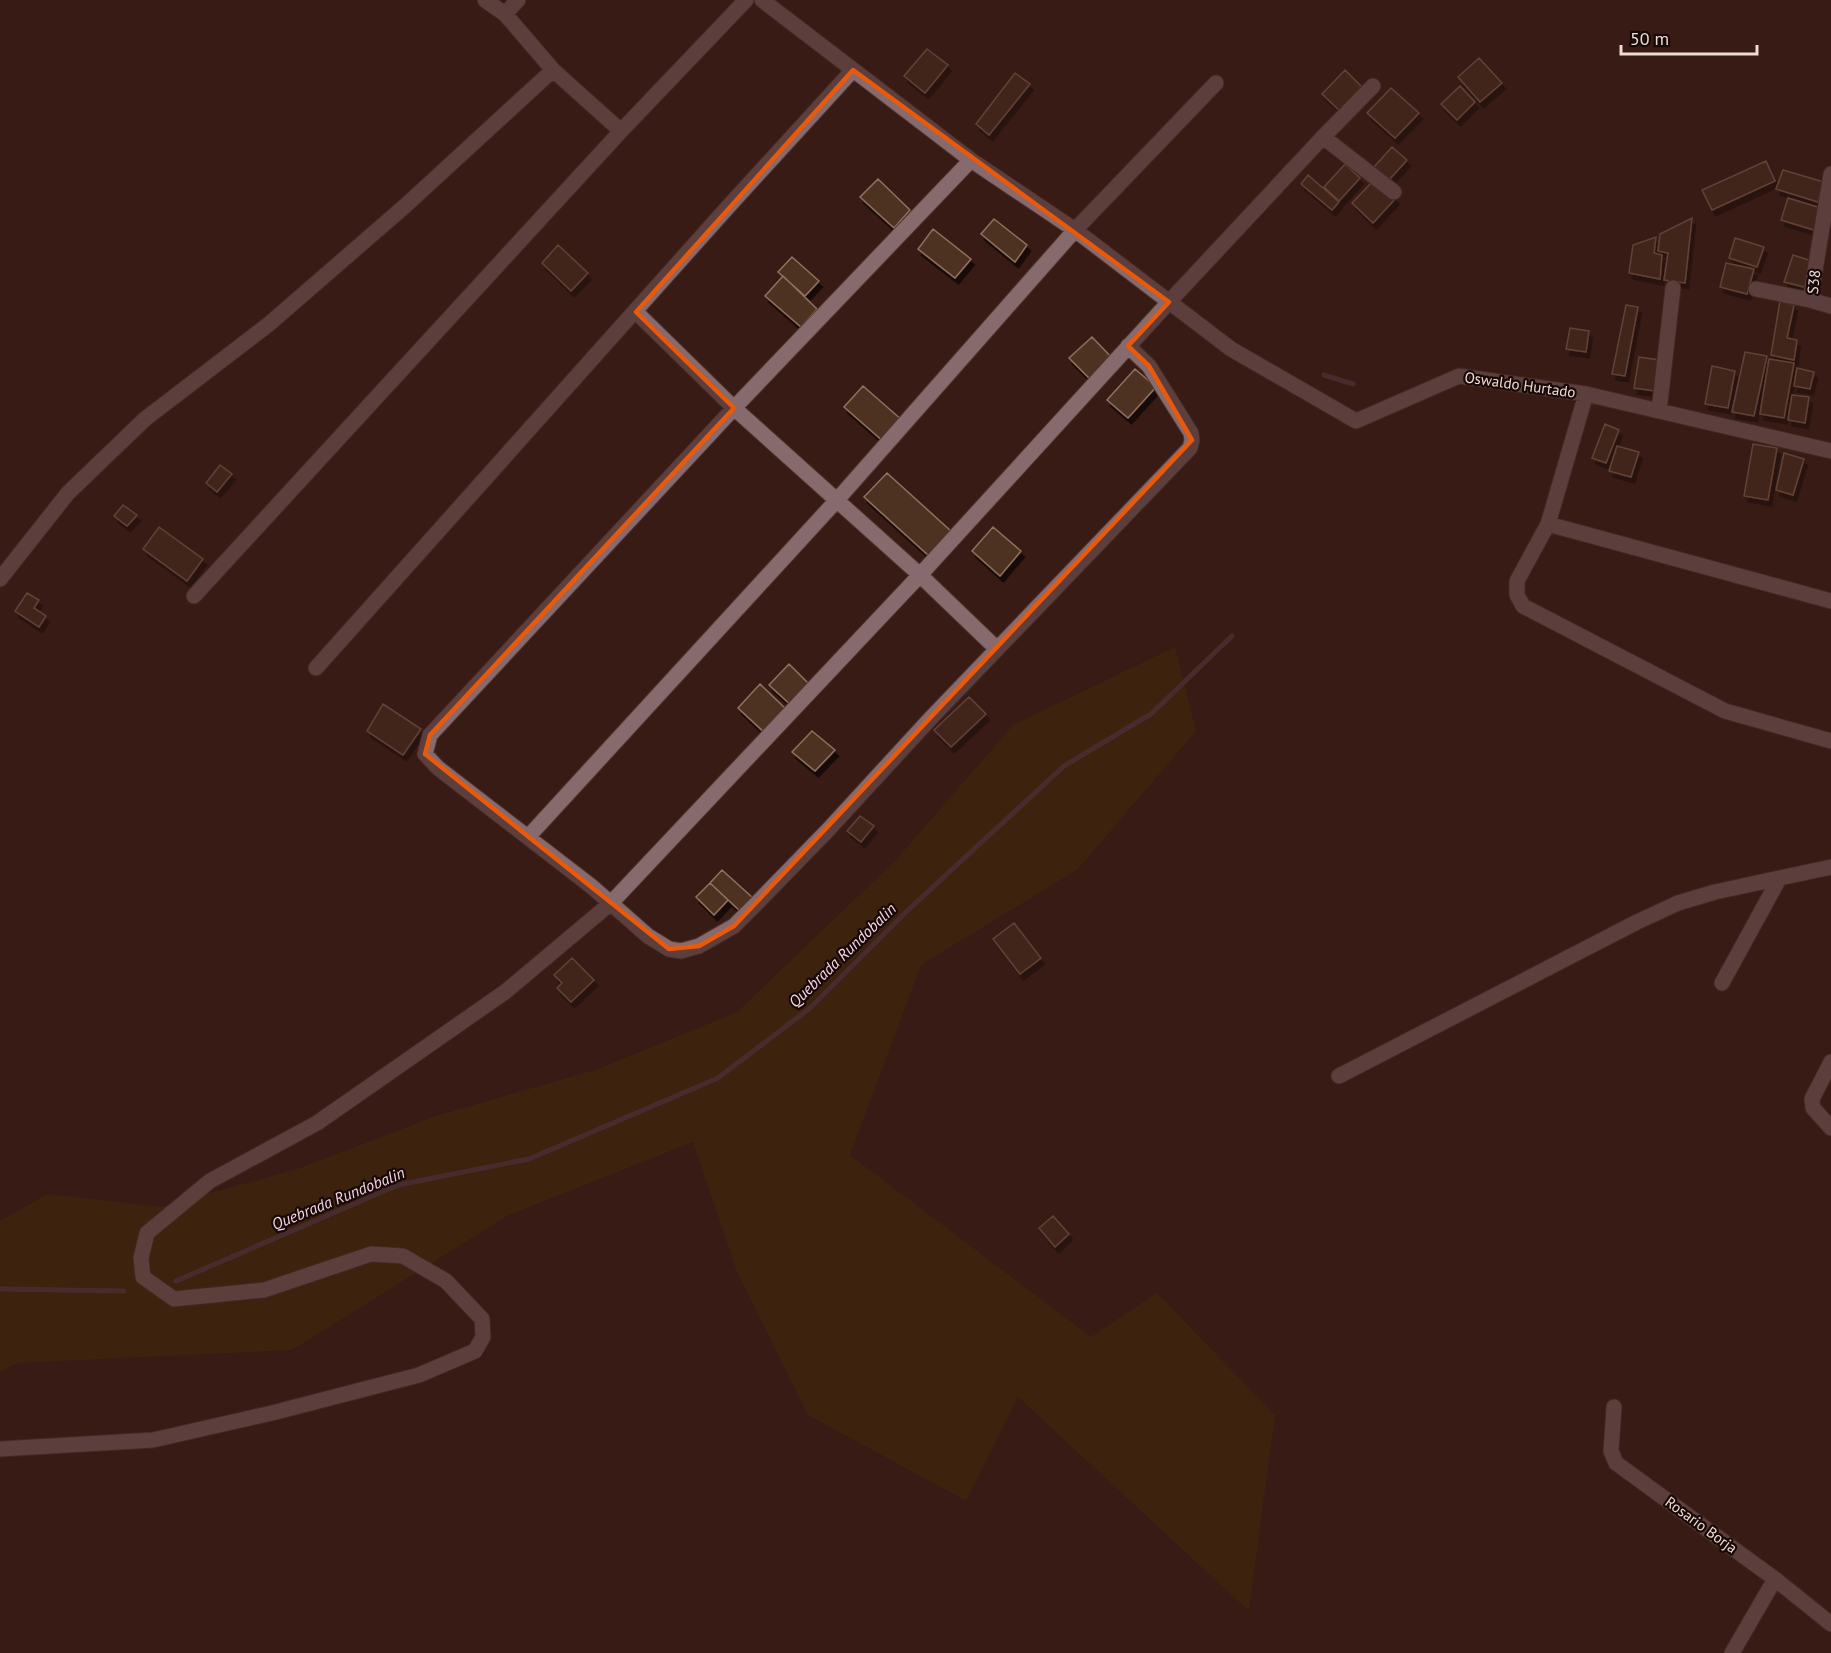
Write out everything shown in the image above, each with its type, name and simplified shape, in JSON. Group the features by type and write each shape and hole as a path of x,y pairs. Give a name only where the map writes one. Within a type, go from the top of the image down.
{"street":[{"path":"485,0 505,14 553,70 621,131"},
{"path":"505,14 518,0"},
{"path":"194,596 621,131 746,0"},
{"name":"Oswaldo Hurtado","path":"762,0 971,160 1075,230 1231,349 1356,422 1459,376 1586,394 1831,451"},
{"path":"0,579 68,493 145,419 269,324 405,206 553,70"},
{"path":"316,668 853,70"},
{"path":"528,837 837,500 1075,230 1216,84"},
{"path":"0,1449 153,1440 272,1413 419,1375 475,1351 483,1337 482,1319 446,1281 403,1256 371,1254 264,1290 174,1299 143,1277 141,1258 147,1233 210,1181 317,1124 505,992 611,903 920,575 1128,346 1373,86"},
{"path":"1323,137 1394,192"},
{"path":"971,160 734,408 429,735 425,754 438,768 611,903 648,936 669,949 681,951 699,946 734,926 1190,448 1191,433 1149,366 1128,346"},
{"name":"S38","path":"1831,174 1810,300 1831,306"},
{"path":"1659,411 1673,288"},
{"path":"1756,289 1810,300"},
{"path":"636,312 734,408 920,575 997,649"},
{"path":"1586,394 1548,524 1517,581 1517,595 1523,606 1725,711 1831,741"},
{"path":"1548,524 1831,601"},
{"path":"1339,1076 1678,903 1715,892 1831,867"},
{"path":"1722,983 1779,879"},
{"path":"1831,1062 1812,1100 1813,1108 1831,1128"},
{"name":"Rosario Borja","path":"1614,1407 1611,1451 1616,1463 1774,1579 1831,1624"},
{"path":"1732,1653 1774,1579"}],"highlighted area":[{"path":"853,70 1169,302 1128,346 1149,366 1192,440 734,926 699,946 669,949 425,754 430,735 734,408 636,312"}],"shaded area":[{"path":"1175,647 1196,731 1078,869 921,965 850,1155 1091,1337 1157,1293 1275,1415 1249,1611 1018,1397 966,1501 808,1415 737,1272 693,1142 509,1215 292,1350 17,1363 0,1372 0,1221 48,1194 161,1207 300,1168 436,1116 598,1069 737,1012 895,861 1013,725"}],"building":[{"path":"927,49 948,65 925,93 904,76"},
{"path":"1479,58 1502,83 1480,102 1458,77"},
{"path":"1345,70 1363,88 1341,112 1322,94"},
{"path":"1015,73 1030,84 989,135 976,124"},
{"path":"1460,86 1475,102 1457,120 1441,104"},
{"path":"1391,88 1419,113 1395,138 1367,113"},
{"path":"1392,147 1407,160 1389,180 1374,167"},
{"path":"1766,161 1775,181 1712,210 1702,190"},
{"path":"1345,164 1360,178 1339,201 1324,187"},
{"path":"1783,170 1824,182 1818,202 1776,189"},
{"path":"1308,175 1339,202 1332,210 1301,184"},
{"path":"878,179 910,210 894,228 860,197"},
{"path":"1375,179 1396,198 1373,223 1352,203"},
{"path":"1788,198 1824,209 1817,231 1781,220"},
{"path":"1692,218 1685,283 1664,280 1668,253 1658,251 1660,234"},
{"path":"994,219 1027,245 1015,262 981,234"},
{"path":"933,229 971,259 955,278 918,249"},
{"path":"1656,237 1654,253 1662,255 1660,279 1629,273 1633,245"},
{"path":"1735,238 1764,247 1757,267 1729,258"},
{"path":"558,245 588,273 571,291 542,263"},
{"path":"1793,255 1812,261 1804,287 1784,282"},
{"path":"792,257 819,281 805,296 778,272"},
{"path":"1726,263 1754,269 1747,294 1720,287"},
{"path":"783,276 817,309 801,327 765,296"},
{"path":"1780,301 1794,305 1787,338 1797,340 1794,360 1771,355"},
{"path":"1626,305 1638,307 1625,376 1612,374"},
{"path":"1570,328 1589,331 1586,352 1566,349"},
{"path":"1092,337 1114,360 1091,380 1069,358"},
{"path":"1745,352 1767,356 1754,416 1732,412"},
{"path":"1639,357 1659,360 1655,391 1634,388"},
{"path":"1769,359 1794,363 1784,418 1760,414"},
{"path":"1712,366 1735,371 1728,408 1705,404"},
{"path":"1797,368 1814,372 1810,389 1794,386"},
{"path":"1135,369 1156,387 1128,418 1107,400"},
{"path":"863,386 903,421 884,442 844,407"},
{"path":"1792,395 1809,397 1805,423 1788,420"},
{"path":"1605,424 1619,430 1606,463 1592,458"},
{"path":"1753,444 1777,448 1768,500 1744,496"},
{"path":"1617,446 1639,452 1631,477 1609,471"},
{"path":"1784,453 1804,459 1793,495 1776,490"},
{"path":"220,465 232,474 217,492 206,483"},
{"path":"887,473 952,532 929,556 864,497"},
{"path":"123,505 137,515 127,526 114,516"},
{"path":"159,527 203,559 187,581 143,549"},
{"path":"993,527 1021,551 1000,576 972,551"},
{"path":"27,593 39,600 34,608 46,616 39,627 15,611"},
{"path":"789,664 812,687 792,706 769,685"},
{"path":"760,684 788,711 766,734 738,708"},
{"path":"969,697 986,714 951,747 934,730"},
{"path":"383,704 421,729 403,755 367,731"},
{"path":"812,731 835,750 815,771 792,752"},
{"path":"860,816 874,826 861,842 847,831"},
{"path":"722,870 753,898 740,911 710,883"},
{"path":"710,883 728,900 714,915 696,897"},
{"path":"1014,923 1041,958 1020,974 993,939"},
{"path":"572,958 594,980 571,1002 557,988 562,983 554,975"},
{"path":"1053,1216 1069,1234 1055,1247 1039,1228"}],"waterway":[{"path":"1324,375 1353,384"},
{"name":"Quebrada Rundobalin","path":"176,1281 398,1185 529,1159 718,1078 810,1008 907,911 1064,766 1151,714 1232,636"},
{"name":"Quebrada Rundobalin","path":"0,1289 124,1291"}]}
